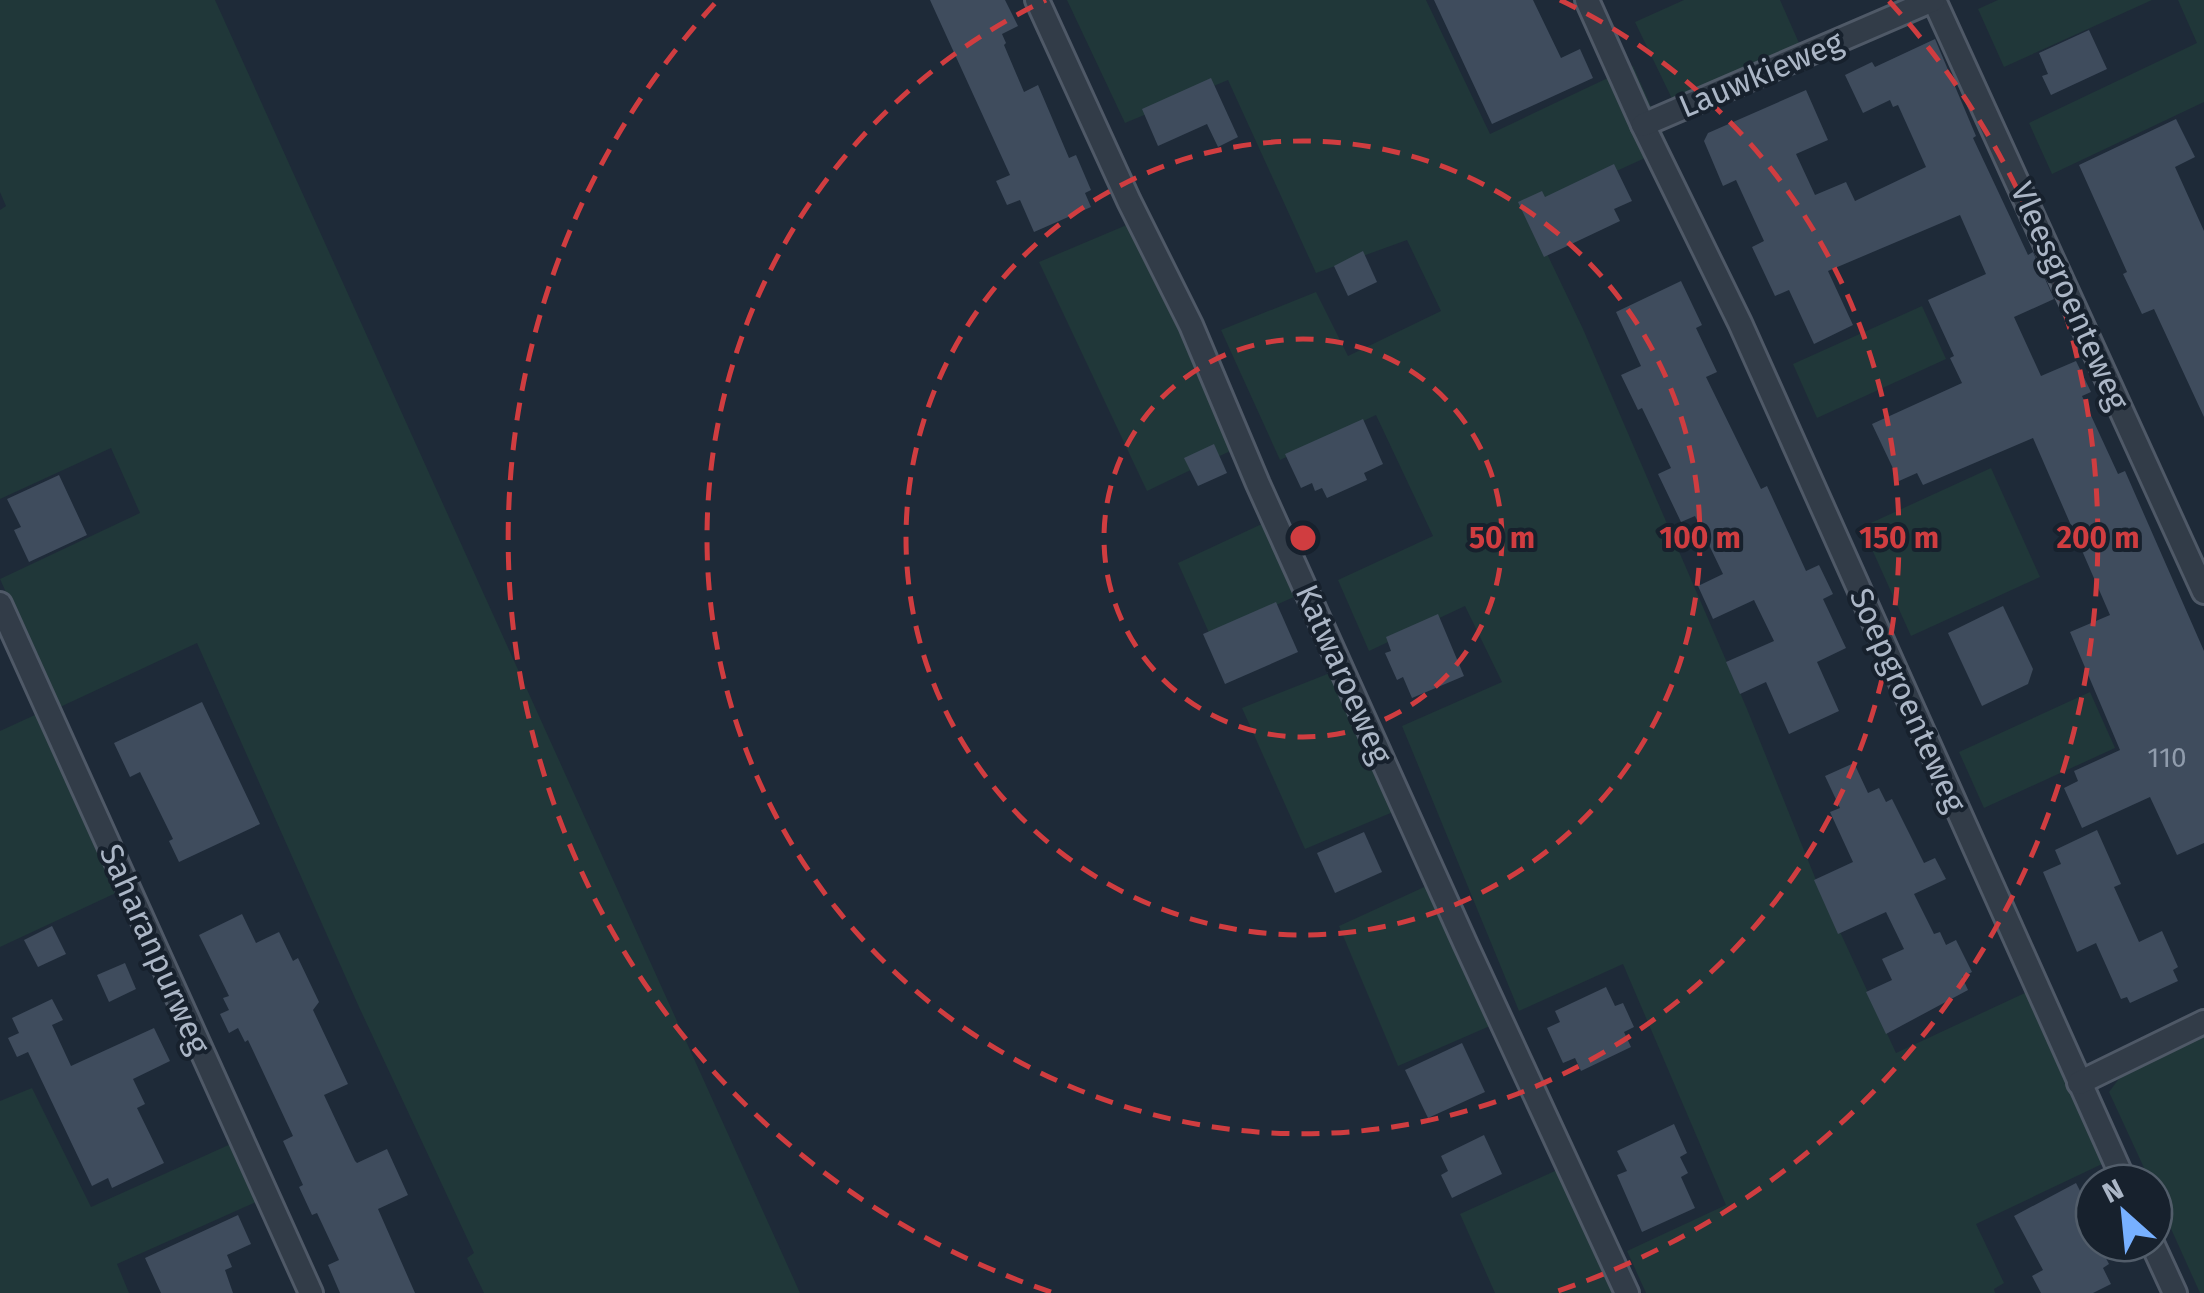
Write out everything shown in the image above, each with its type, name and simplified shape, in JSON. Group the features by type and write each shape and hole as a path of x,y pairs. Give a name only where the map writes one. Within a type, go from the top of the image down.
{"street":[{"name":"Katwaroeweg","path":"1036,0 1191,325 1258,484 1466,945 1628,1293"},
{"name":"Soepgroenteweg","path":"1587,0 1748,341 2116,1163"},
{"name":"Lauwkieweg","path":"1643,125 1933,0"},
{"name":"Vleesgroenteweg","path":"1933,0 2204,592"},
{"name":"Saharanpurweg","path":"0,604 311,1293"},
{"path":"2079,1083 2204,1022"},
{"path":"2161,1263 2175,1293"}],"green space":[{"path":"0,0 215,0 800,1293 484,1293 467,1258 474,1253 197,643 58,708 0,579 140,513 111,448 0,499 0,210 6,206 0,192"},
{"path":"1067,0 1426,0 1490,134 1633,66 1669,147 1527,212 1583,329 1747,709 1816,880 1896,1053 2042,985 2119,1156 2104,1163 2074,1163 2074,1177 1976,1224 2004,1283 1994,1289 1995,1293 1646,1293 1627,1251 1726,1205 1623,964 1519,1011 1402,726 1502,682 1465,606 1369,651 1338,580 1433,536 1376,415 1280,460 1221,330 1316,292 1348,356 1441,311 1407,240 1316,273 1228,80 1125,123"},
{"path":"1684,0 1780,0 1806,59 1676,107 1635,22"},
{"path":"1998,0 2152,0 2004,67 1978,9"},
{"path":"2178,0 2204,0 2204,102 2052,174 2029,123 2197,43"},
{"path":"1148,216 1251,441 1147,491 1039,262"},
{"path":"1922,306 1946,359 1817,418 1793,364"},
{"path":"1991,468 2040,577 1911,636 1862,527"},
{"path":"1283,514 1316,587 1210,635 1178,563"},
{"path":"1350,665 1412,804 1305,849 1242,708"},
{"path":"2090,692 2115,748 1984,808 1959,752"},
{"path":"37,714 118,892 0,947 0,731"},
{"path":"1444,878 1506,1019 1398,1066 1339,926"},
{"path":"2204,1037 2204,1293 2200,1293 2174,1235 2174,1163 2142,1163 2109,1092 2124,1072"},
{"path":"32,1088 91,1207 233,1143 258,1201 117,1264 129,1293 0,1293 0,1101"},
{"path":"1566,1166 1624,1293 1495,1293 1460,1214"}],"building":[{"path":"930,0 1005,0 1018,26 1002,34 1004,45 1024,92 1038,85 1069,158 1076,155 1091,190 1085,193 1091,207 1034,232 1020,200 1007,205 996,181 1010,175"},
{"path":"1434,0 1533,0 1561,58 1580,49 1593,78 1492,124"},
{"path":"2089,30 2107,69 2051,95 2042,76 2048,74 2039,53"},
{"path":"1935,39 1976,136 1973,138 2028,255 2033,252 2054,299 2014,317 2041,376 2076,361 2091,392 2082,396 2118,474 2125,471 2204,651 2204,843 2177,855 2150,797 2082,828 2064,788 2078,781 2074,771 2120,750 2070,632 2110,615 2033,438 1923,485 1917,473 1899,481 1872,424 1962,383 1928,300 1986,274 1960,215 1828,271 1853,325 1814,344 1789,290 1775,296 1752,247 1764,241 1736,180 1723,186 1704,141 1708,133 1806,90 1828,140 1796,154 1815,195 1846,182 1855,201 1926,167 1898,105 1893,107 1890,100 1863,113 1845,75 1872,62 1875,67"},
{"path":"1211,78 1238,137 1218,147 1207,124 1158,146 1142,109"},
{"path":"2176,119 2195,157 2175,167 2204,231 2204,417 2154,309 2142,314 2079,165"},
{"path":"1614,164 1632,201 1614,209 1620,221 1544,257 1518,202 1542,191 1545,197"},
{"path":"1363,251 1377,282 1348,296 1334,266"},
{"path":"1681,281 1702,325 1696,328 1717,372 1706,377 1761,489 1767,486 1806,571 1819,565 1833,594 1823,599 1846,648 1817,662 1839,711 1789,734 1766,682 1740,694 1726,662 1774,641 1754,600 1713,619 1698,586 1723,574 1695,516 1681,522 1658,474 1671,468 1621,375 1641,366 1616,312"},
{"path":"1363,419 1383,464 1364,473 1367,480 1327,498 1322,488 1315,491 1312,483 1301,488 1285,454"},
{"path":"1214,444 1227,473 1198,486 1184,458"},
{"path":"59,475 87,535 29,562 14,530 21,527 7,499"},
{"path":"1276,602 1298,652 1225,684 1203,634"},
{"path":"2003,606 2033,669 2028,684 1982,706 1948,633"},
{"path":"1438,614 1464,676 1412,698 1403,677 1397,680 1385,653 1391,651 1386,637"},
{"path":"202,702 260,824 179,862 169,841 173,839 140,772 130,777 114,743"},
{"path":"1854,763 1868,793 1879,788 1886,802 1892,799 1924,863 1935,858 1946,879 1914,894 1934,934 1940,932 1946,945 1956,940 1972,972 1962,977 1968,990 1886,1034 1866,992 1892,980 1882,959 1904,949 1886,912 1838,934 1814,880 1853,862 1830,812 1840,808 1825,776"},
{"path":"2097,830 2121,884 2114,887 2139,942 2162,931 2178,967 2173,970 2178,981 2130,1003 2127,997 2121,999 2096,943 2077,952 2043,872 2061,864 2055,850"},
{"path":"1364,832 1382,872 1335,893 1317,853"},
{"path":"242,914 256,943 279,932 293,961 298,958 319,1002 313,1010 348,1084 324,1095 355,1161 387,1149 408,1195 378,1209 415,1293 340,1293 328,1265 339,1260 317,1213 312,1215 283,1141 293,1136 248,1040 245,1042 238,1028 229,1033 220,1014 229,1010 223,998 229,996 199,935"},
{"path":"52,926 66,954 38,967 24,940"},
{"path":"125,963 136,989 109,1002 97,975"},
{"path":"1606,987 1615,1006 1623,1003 1634,1027 1624,1032 1631,1047 1581,1071 1575,1058 1563,1063 1547,1028 1560,1022 1555,1011"},
{"path":"52,999 63,1020 52,1025 71,1066 154,1028 170,1061 133,1079 145,1104 137,1108 164,1163 112,1188 108,1178 92,1186 28,1052 17,1057 8,1038 19,1033 12,1018"},
{"path":"1462,1043 1485,1092 1428,1118 1405,1070"},
{"path":"1674,1124 1687,1153 1680,1157 1688,1173 1681,1177 1695,1208 1642,1232 1617,1175 1627,1171 1617,1151"},
{"path":"1484,1135 1502,1174 1452,1198 1441,1175 1448,1171 1441,1156"},
{"path":"2074,1184 2074,1263 2108,1263 2103,1268 2111,1284 2093,1293 2041,1293 2032,1276 2043,1270 2014,1216"},
{"path":"238,1215 251,1244 227,1255 232,1267 225,1270 233,1293 161,1293 145,1258"}]}
